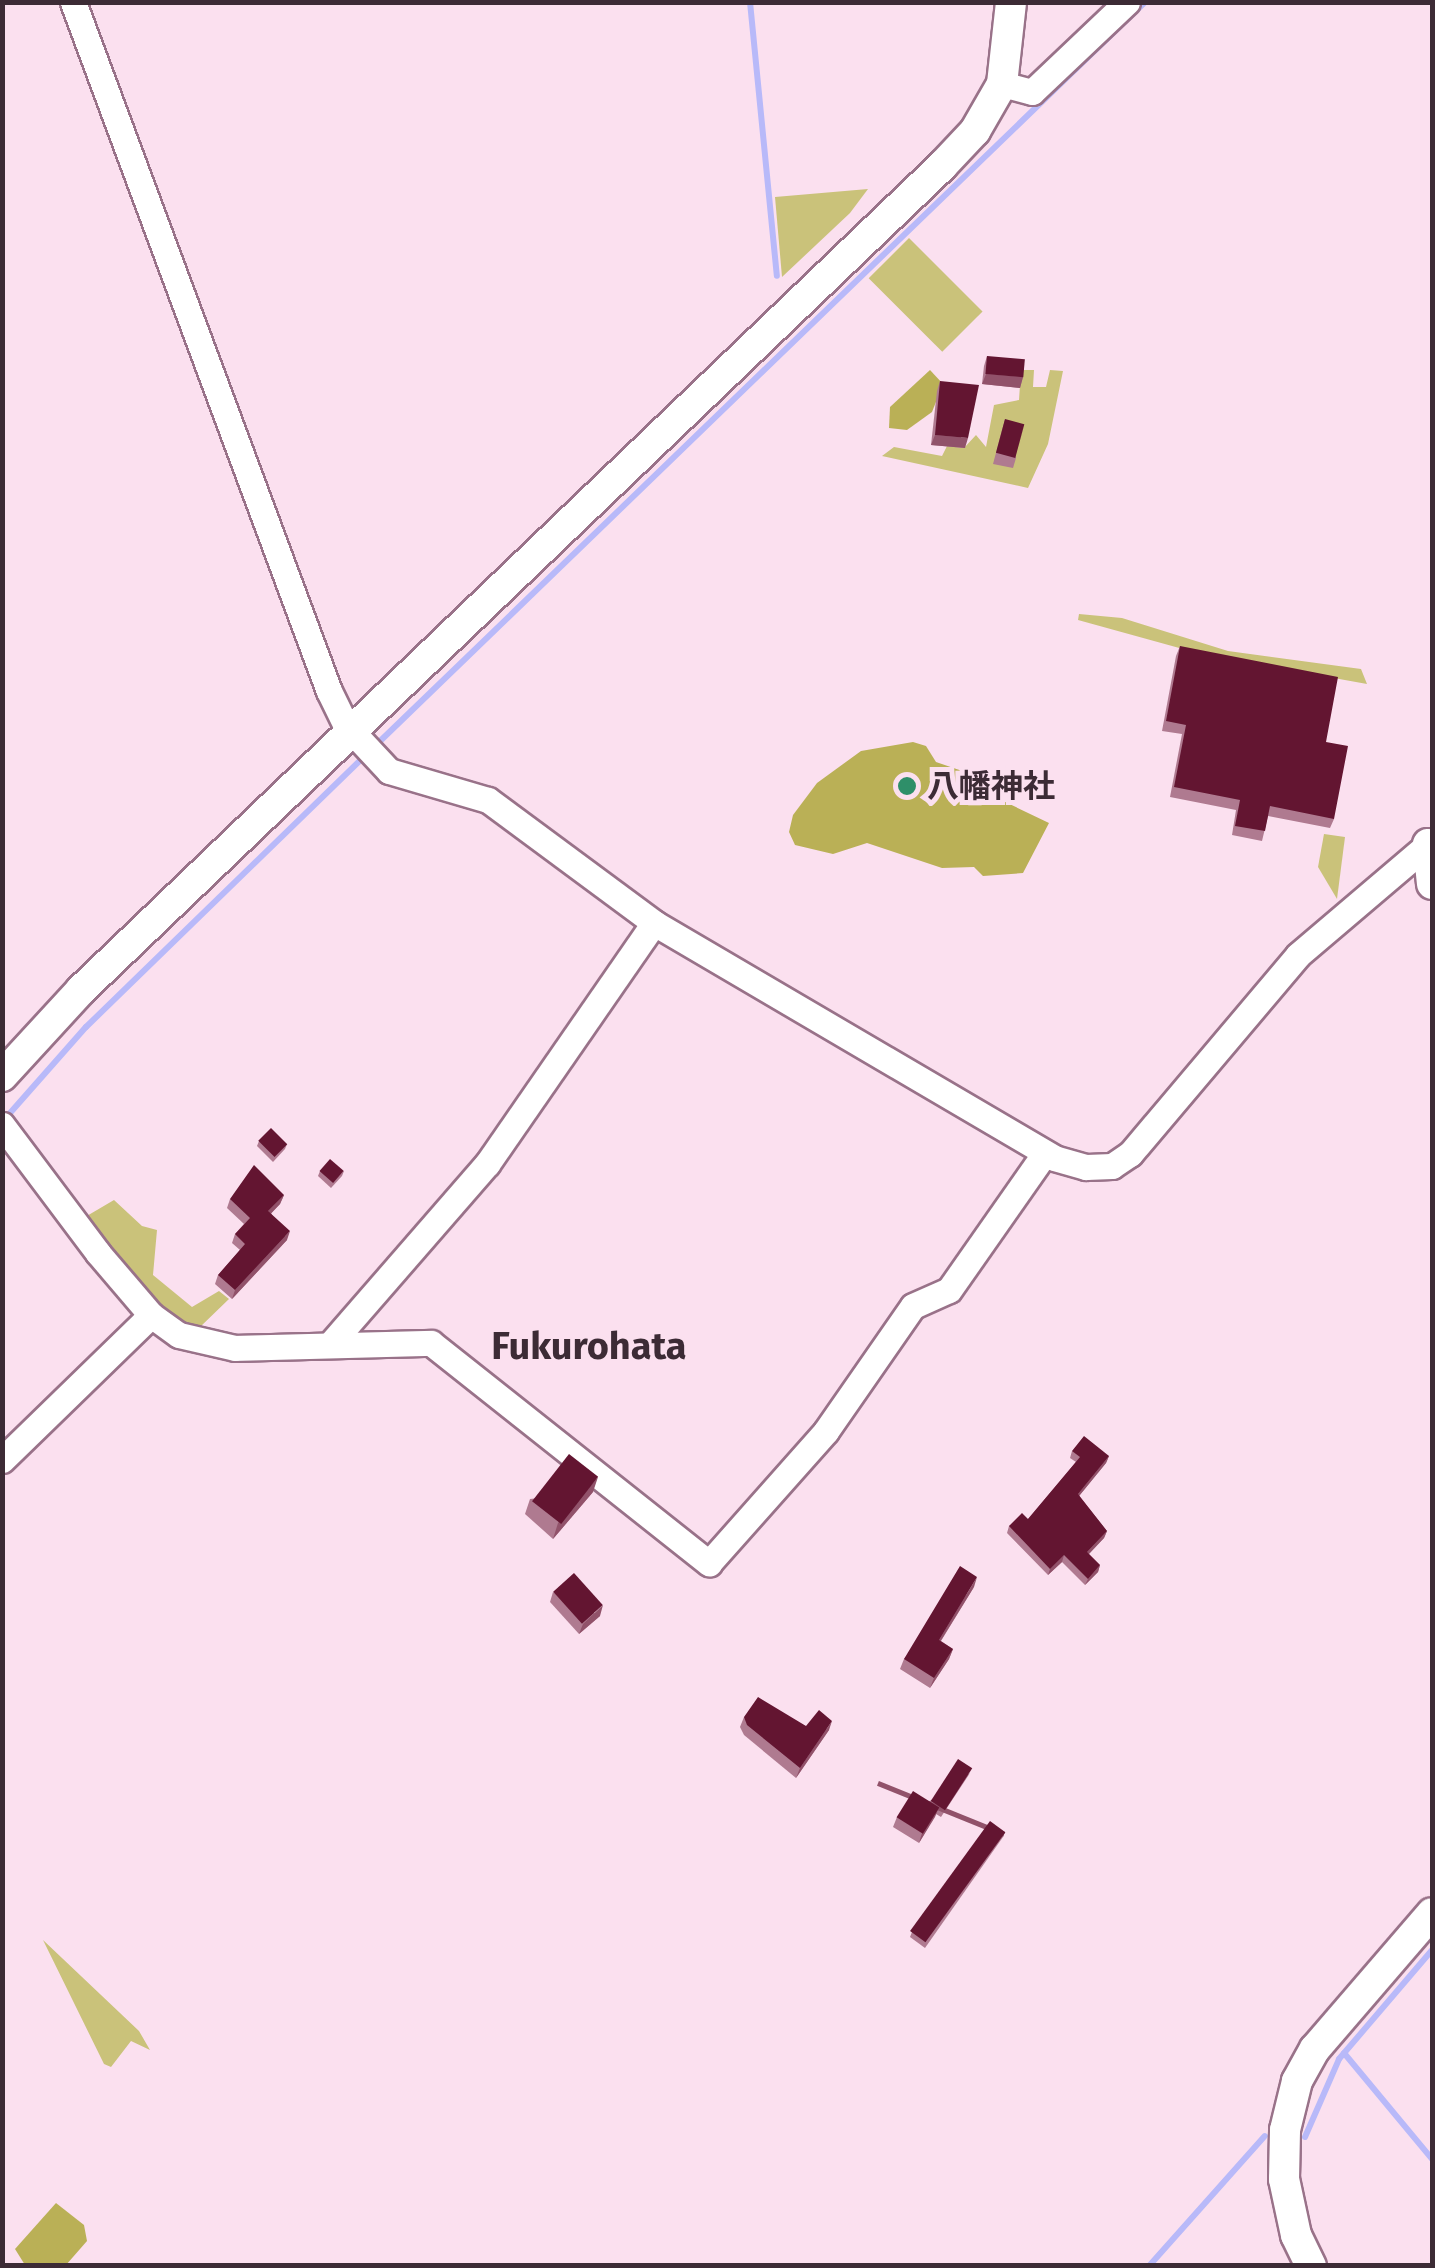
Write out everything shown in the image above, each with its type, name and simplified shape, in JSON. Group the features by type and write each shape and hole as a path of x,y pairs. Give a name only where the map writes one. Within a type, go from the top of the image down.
{"street":[{"path":"73,2 329,691 362,744 401,776 488,800 654,923 1045,1153 1086,1167 1112,1166 1130,1154 1298,955 1430,842"},
{"path":"2,1076 80,990 362,744 975,131 1002,84 1011,2"},
{"path":"1002,84 1032,92 1126,2"},
{"path":"1430,842 1432,884"},
{"path":"333,1341 487,1164 654,923"},
{"path":"4,1127 43,1185 151,1314 207,1346 333,1341 432,1344 709,1563 826,1431 913,1306 950,1290 1045,1153"},
{"path":"2,1460 151,1314"},
{"path":"1311,2266 1296,2235 1284,2179 1285,2130 1297,2081 1315,2049 1432,1913"}],"shaded area":[{"path":"868,189 850,213 782,277 775,197"},
{"path":"909,238 983,312 942,352 869,278"},
{"path":"930,370 943,384 932,412 907,430 889,428 890,407"},
{"path":"1021,370 1034,370 1033,387 1046,387 1050,370 1063,371 1048,444 1028,488 882,456 894,447 942,456 947,446 964,448 976,435 986,447 994,405 1019,400"},
{"path":"1079,614 1122,618 1228,651 1361,669 1367,684 1201,654 1078,620"},
{"path":"913,742 926,746 936,762 974,775 999,799 1049,823 1023,873 983,876 974,867 942,868 867,843 833,854 795,845 789,832 793,815 817,783 861,751"},
{"path":"1324,834 1345,837 1337,899 1318,867"},
{"path":"114,1200 142,1226 157,1230 153,1275 192,1307 219,1291 229,1299 199,1328 187,1327 161,1307 80,1220"},
{"path":"43,1940 139,2031 150,2050 131,2041 111,2067 104,2064"},
{"path":"56,2203 84,2225 87,2241 66,2265 25,2265 15,2249"}],"building":[{"path":"987,356 1025,359 1023,377 985,374"},
{"path":"940,381 979,385 968,438 935,435"},
{"path":"1005,419 1024,424 1015,458 996,453"},
{"path":"1180,646 1338,677 1326,742 1348,746 1334,819 1270,806 1265,831 1235,826 1240,800 1174,787 1186,725 1166,721"},
{"path":"271,1128 287,1144 275,1157 258,1141"},
{"path":"330,1159 344,1171 333,1183 320,1171"},
{"path":"254,1165 284,1195 268,1211 290,1231 235,1290 218,1275 245,1244 235,1234 250,1218 230,1199"},
{"path":"1084,1436 1109,1456 1078,1494 1107,1531 1087,1552 1100,1565 1088,1579 1064,1555 1050,1569 1009,1526 1022,1513 1028,1519 1080,1457 1072,1451"},
{"path":"569,1454 598,1477 561,1524 532,1501"},
{"path":"960,1566 977,1577 939,1640 953,1649 934,1678 904,1659"},
{"path":"574,1573 603,1605 582,1624 553,1592"},
{"path":"758,1697 806,1726 819,1710 832,1721 800,1768 747,1725 744,1717"},
{"path":"958,1759 972,1768 945,1810 931,1801"},
{"path":"913,1791 939,1807 923,1834 897,1817"},
{"path":"990,1821 1005,1832 925,1942 910,1931"}],"waterway":[{"path":"750,2 777,276"},
{"path":"376,745 1145,2"},
{"path":"3,1121 86,1027 367,754"},
{"path":"1305,2137 1339,2059 1432,1950"},
{"path":"1344,2053 1432,2159"},
{"path":"1149,2266 1265,2136"}],"place":[{"name":"八幡神社","path":"907,786"}],"district":[{"name":"Fukurohata","path":"589,1347"}]}
